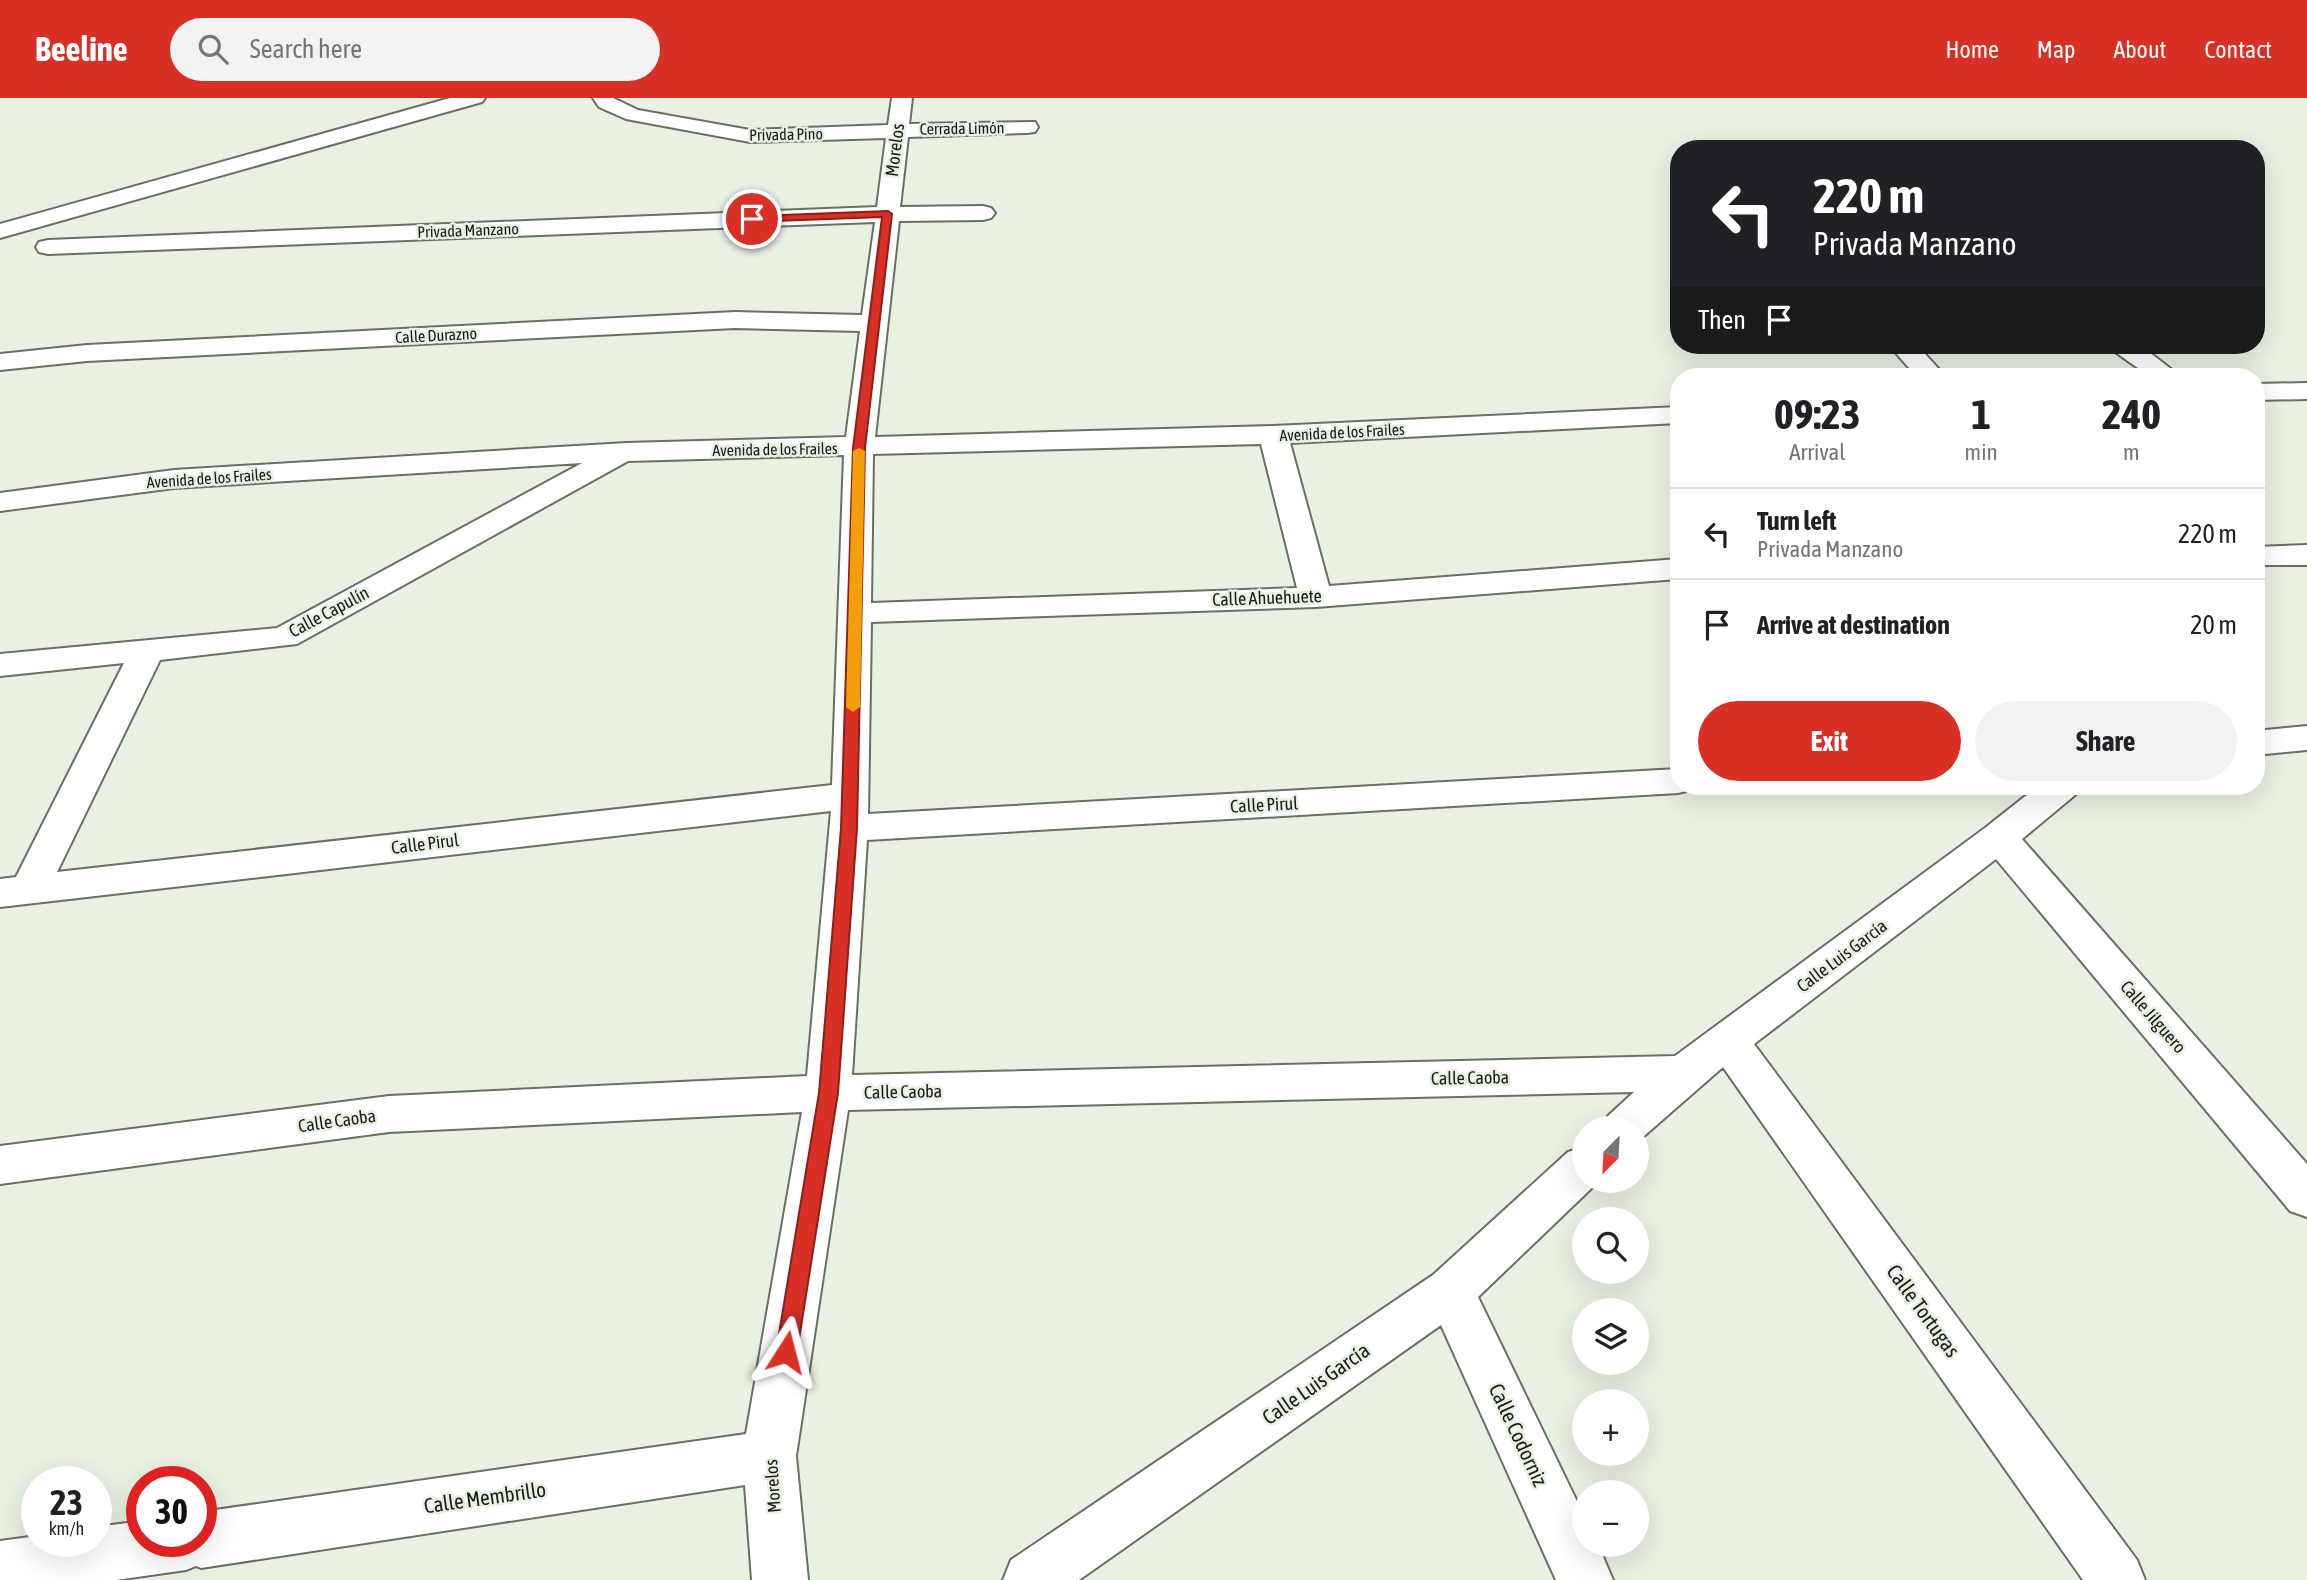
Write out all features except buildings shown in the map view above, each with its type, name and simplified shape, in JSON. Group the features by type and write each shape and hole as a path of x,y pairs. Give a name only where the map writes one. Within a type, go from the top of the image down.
{"street":[{"path":"394,98 414,113"},
{"path":"0,231 475,98"},
{"name":"Privada Pino","path":"603,98 606,103 633,115 750,136 900,114"},
{"name":"Cerrada Limón","path":"900,114 1027,127"},
{"name":"Morelos","path":"780,1580 769,1456 828,1093 850,812 859,448 900,114"},
{"name":"Privada Manzano","path":"48,247 888,214 984,213"},
{"name":"Calle Durazno","path":"0,362 87,354 735,320 873,323"},
{"path":"1910,354 1924,368"},
{"path":"2135,354 2155,368"},
{"path":"2265,392 2307,391"},
{"name":"Avenida de los Frailes","path":"0,502 174,479 626,452 859,448 1273,435 1670,415"},
{"path":"1273,435 1316,597"},
{"name":"Calle Capulín","path":"0,665 285,637 626,452"},
{"path":"2265,556 2307,555"},
{"name":"Calle Ahuehuete","path":"856,613 1316,597 1670,570"},
{"path":"15,891 147,651"},
{"path":"2265,742 2307,738"},
{"name":"Calle Pirul","path":"15,891 850,812 1670,781"},
{"name":"Calle Luis García","path":"1638,1116 1684,1073 1729,1042 2052,795"},
{"name":"Calle Jilguero","path":"1999,837 2307,1197"},
{"name":"Calle Tortugas","path":"1729,1042 2117,1580"},
{"name":"Calle Caoba","path":"0,1165 389,1114 828,1093 1684,1073"},
{"name":"Calle Luis García","path":"1057,1572 1450,1290 1572,1177"},
{"name":"Calle Codorniz","path":"1450,1290 1585,1580"},
{"name":"Calle Membrillo","path":"217,1538 769,1456"},
{"path":"0,1569 126,1551"}],"slow traffic":[{"path":"853,707 859,451"}],"route":[{"path":"752,219 888,214 859,448 849,828 828,1093 786,1352"}]}
